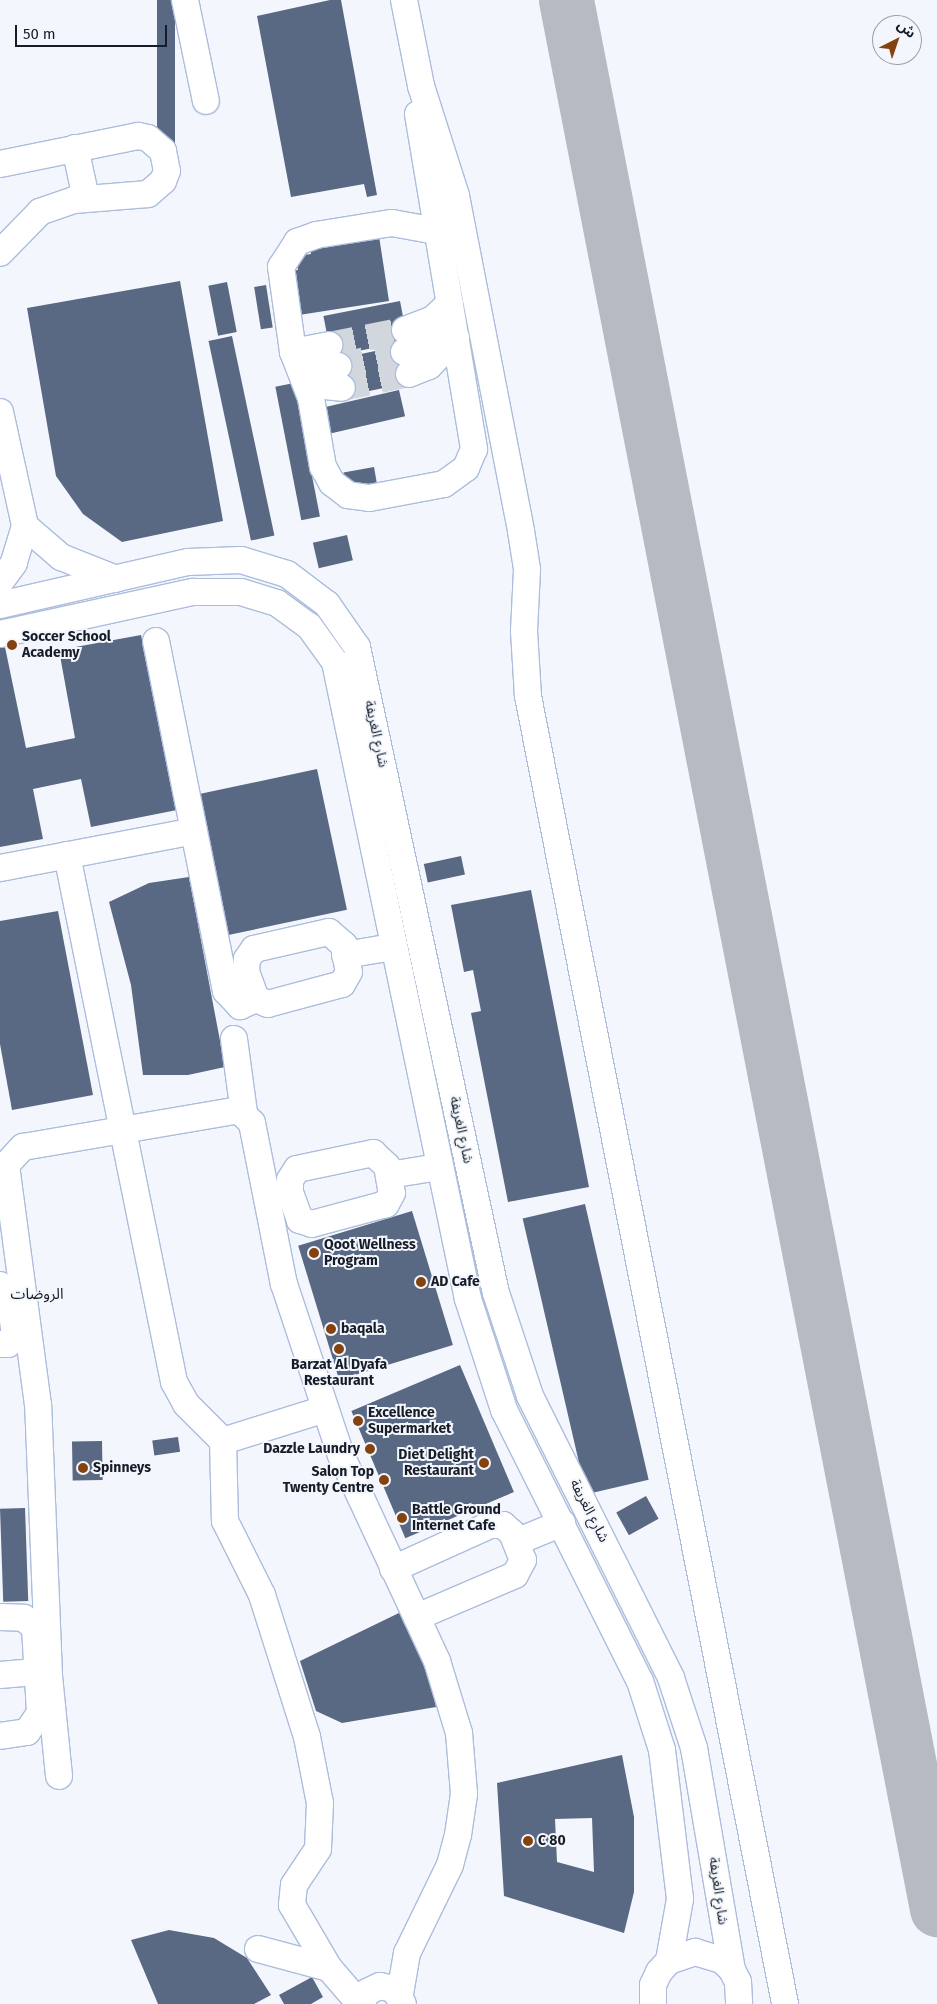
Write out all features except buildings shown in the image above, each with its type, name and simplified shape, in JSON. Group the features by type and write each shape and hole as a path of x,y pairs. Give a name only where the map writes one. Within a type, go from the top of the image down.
{"street":[{"path":"186,0 206,101"},
{"path":"404,0 421,86 456,196 522,531 527,570 524,653 528,696 785,2004"},
{"path":"421,86 420,135 474,449 466,468 444,484 369,498 339,490 323,467 300,370 280,278 284,258 297,242 385,223 436,231"},
{"path":"0,164 138,136 157,143 167,161 163,181 148,194 86,198 40,212 0,251"},
{"path":"76,148 86,198"},
{"path":"433,319 453,322 429,366 406,352 433,319"},
{"path":"300,370 336,366 300,370"},
{"path":"0,412 25,526 14,563 0,582"},
{"path":"25,526 61,557 118,579"},
{"name":"شارع الغريفة","path":"0,605 188,562 241,560 295,580 326,604 356,647 496,1292 530,1396 671,1678 694,1748 732,1970 738,1982 739,2004"},
{"name":"شارع الغريفة","path":"0,634 193,592 241,592 277,603 309,626 335,662 468,1299 504,1410 640,1682 662,1750 680,1899 669,1961"},
{"path":"156,641 226,992 240,1006 256,999 268,1004 335,989 349,972 342,941 329,932 254,949 246,959 246,972 256,999"},
{"path":"0,868 194,832"},
{"path":"67,855 125,1128 174,1382 186,1404 223,1441 225,1521 262,1595 307,1737 320,1803 318,1849 291,1898 329,1968 361,2004 367,1992 380,1986 401,1999 407,1953 450,1864 464,1794 453,1706 425,1615 402,1566 341,1455 284,1284 252,1123 244,1112 234,1039"},
{"path":"345,955 393,947"},
{"path":"15,1339 3,1160 23,1147 227,1109 244,1112"},
{"path":"273,1226 300,1220 312,1224 379,1210 392,1193 389,1175 383,1158 373,1152 298,1169 290,1180 290,1193 300,1220"},
{"path":"389,1175 439,1167"},
{"path":"0,1285 9,1294 15,1339 46,1514 49,1675 59,1776"},
{"path":"223,1441 326,1409"},
{"path":"516,1542 562,1523"},
{"path":"402,1566 490,1525 508,1528 516,1542 522,1560 515,1575 425,1615"},
{"path":"0,1616 24,1618 35,1628 40,1713 35,1725 27,1732 0,1736"},
{"path":"0,1675 38,1672"},
{"path":"258,1950 329,1968"},
{"path":"649,1998 669,1961 681,1954 709,1954 732,1970"}],"taxiway":[{"path":"566,0 937,1909"}],"tunnel":[{"path":"329,345 405,330"},
{"path":"338,366 404,352"},
{"path":"342,388 409,374"}],"place":[{"name":"Soccer School Academy","path":"12,645"},
{"name":"Qoot Wellness Program","path":"314,1253"},
{"name":"AD Cafe","path":"421,1282"},
{"name":"baqala","path":"331,1329"},
{"name":"Barzat Al Dyafa Restaurant","path":"339,1349"},
{"name":"Excellence Supermarket","path":"358,1421"},
{"name":"Dazzle Laundry","path":"370,1449"},
{"name":"Diet Delight Restaurant","path":"484,1463"},
{"name":"Spinneys","path":"83,1468"},
{"name":"Salon Top Twenty Centre","path":"384,1480"},
{"name":"Battle Ground Internet Cafe","path":"402,1518"},
{"name":"C 80","path":"528,1841"}],"district":[{"name":"الروضات","path":"37,1295"}]}
